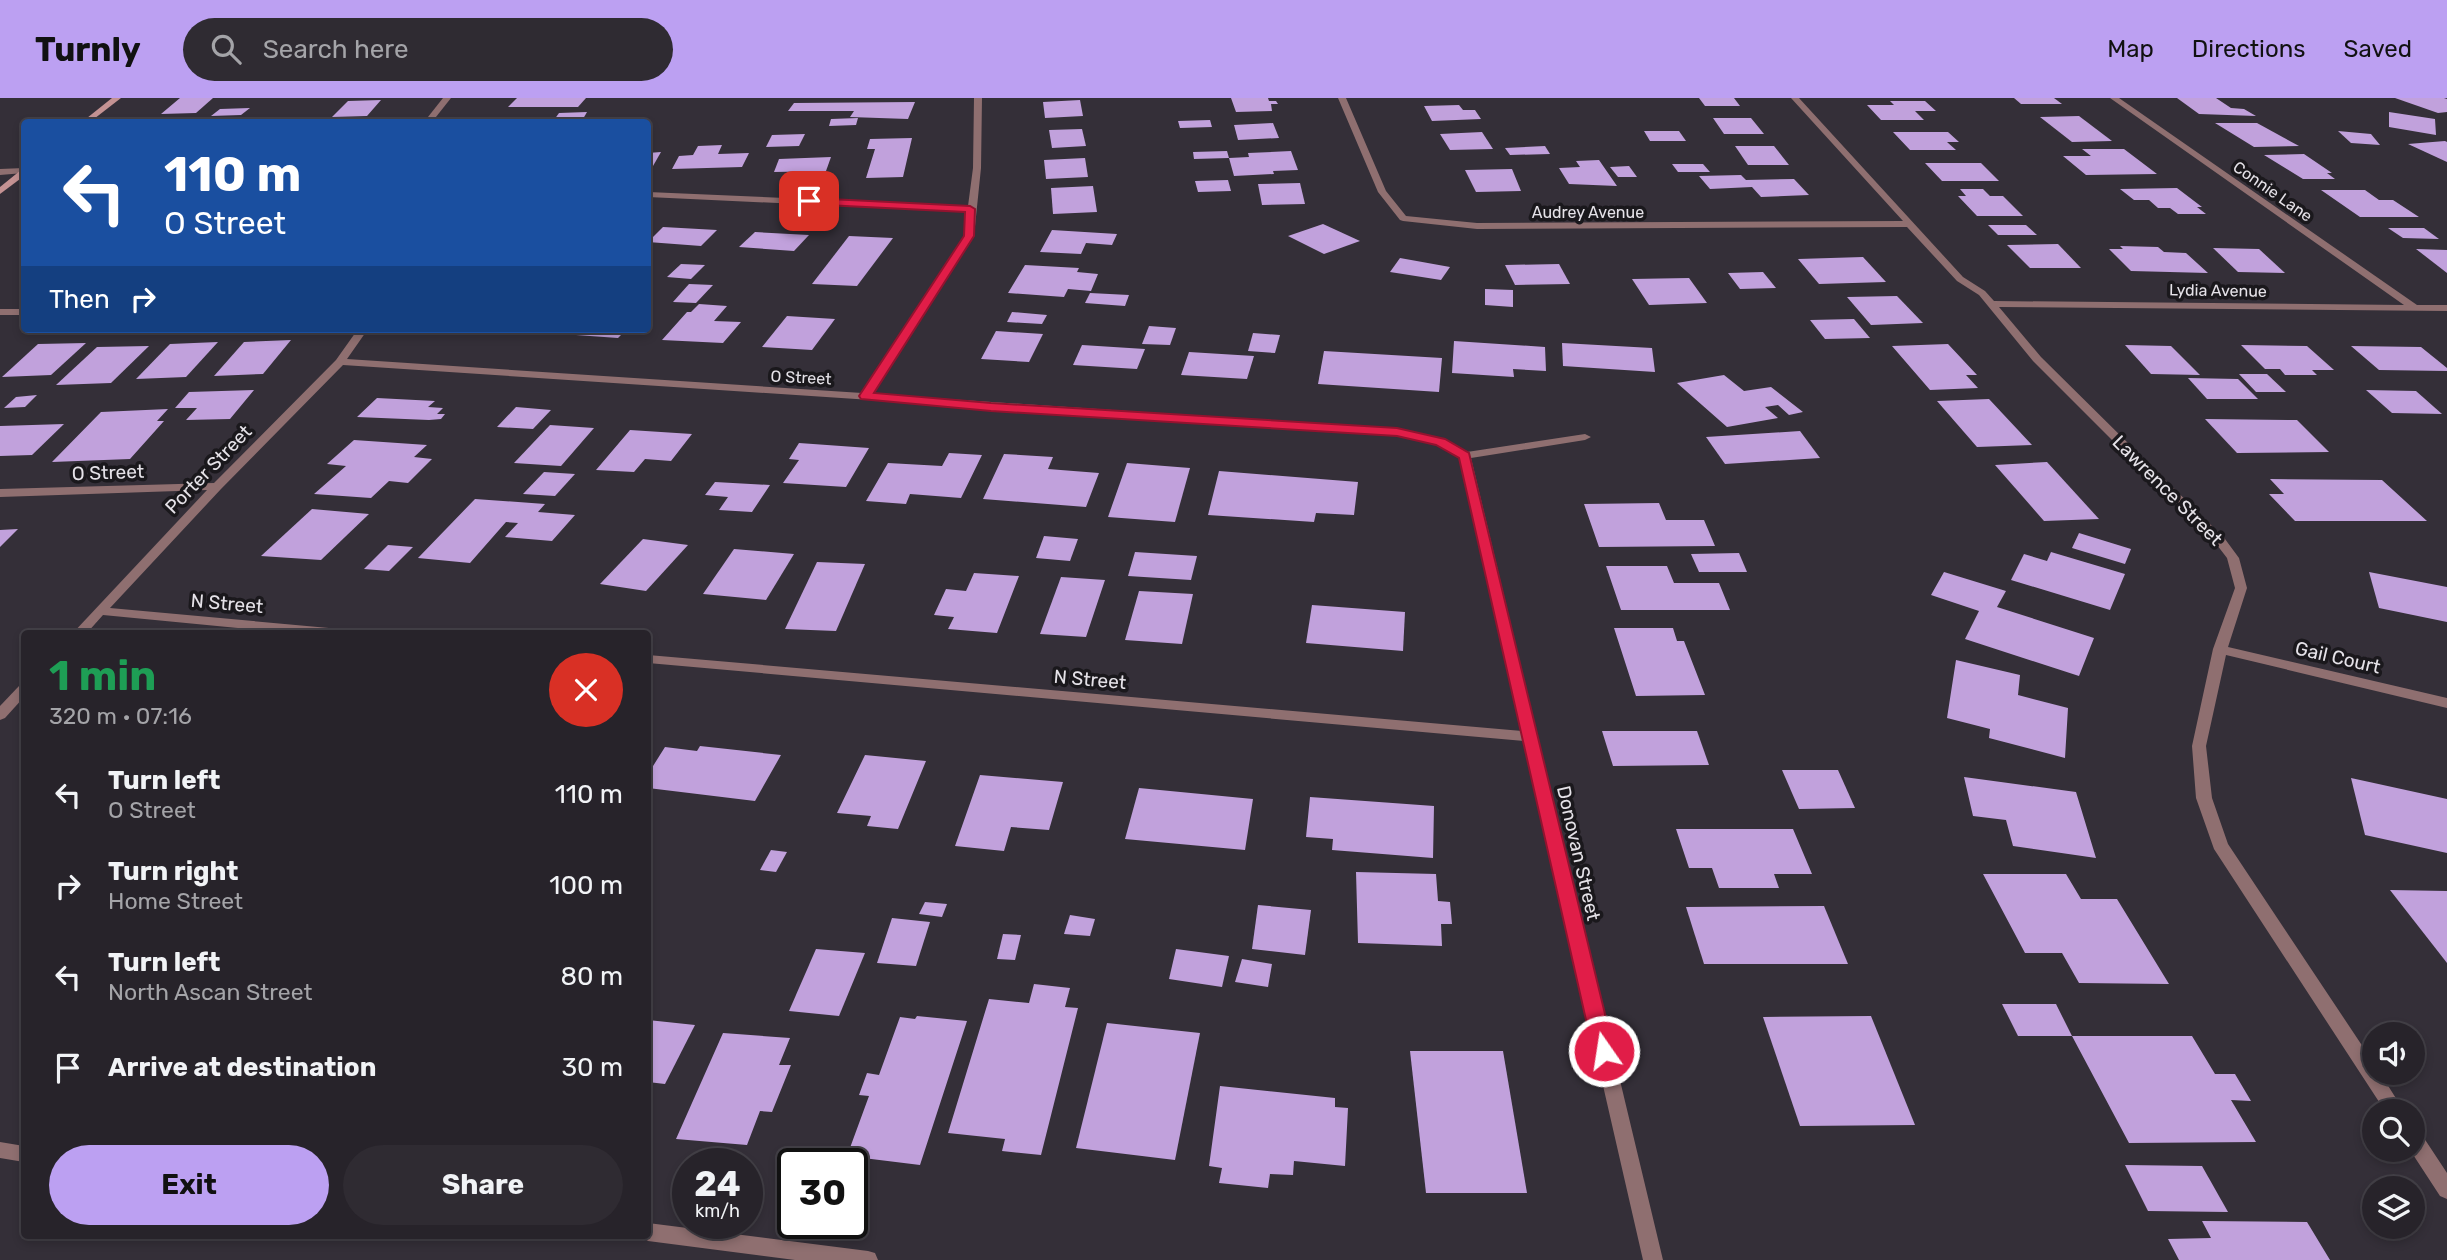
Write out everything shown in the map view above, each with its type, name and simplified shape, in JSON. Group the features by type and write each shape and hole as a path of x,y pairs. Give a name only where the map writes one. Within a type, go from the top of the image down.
{"main road":[{"path":"90,119 117,98"},
{"path":"0,191 21,174"}],"street":[{"path":"430,119 447,98"},
{"path":"866,396 969,236 970,209 977,168 978,98"},
{"name":"Audrey Avenue","path":"1342,98 1382,192 1403,218 1477,226 1909,224"},
{"name":"Lawrence Street","path":"1795,98 1960,279 1982,293 2037,359 2221,542 2233,558 2241,588 2220,649 2199,746 2204,798 2220,845 2387,1099"},
{"name":"Connie Lane","path":"2114,98 2415,308"},
{"path":"0,172 21,171"},
{"path":"651,194 970,209"},
{"name":"Lydia Avenue","path":"1989,304 2447,308"},
{"path":"0,312 21,312"},
{"name":"Porter Street","path":"82,630 217,486 340,362 360,333"},
{"name":"O Street","path":"340,362 1397,432 1440,442 1465,456"},
{"path":"1465,456 1585,438"},
{"name":"Donovan Street","path":"1465,456 1653,1260"},
{"name":"O Street","path":"0,493 217,486"},
{"name":"N Street","path":"99,611 307,630"},
{"name":"Gail Court","path":"2220,649 2447,703"},
{"name":"N Street","path":"651,659 1530,737"},
{"path":"0,715 21,692"},
{"path":"0,1150 21,1154"},
{"path":"2425,1156 2447,1190"},
{"path":"651,1232 868,1260"}],"building":[{"path":"180,98 213,98 196,113 161,114"},
{"path":"517,98 586,98 578,107 508,107"},
{"path":"1231,98 1268,98 1278,104 1271,104 1272,111 1236,112"},
{"path":"1699,98 1734,98 1740,106 1705,106"},
{"path":"2014,98 2054,98 2062,104 2021,104"},
{"path":"2177,98 2216,98 2231,108 2244,109 2256,116 2199,114"},
{"path":"2395,98 2444,98 2447,99 2447,112 2438,113"},
{"path":"381,100 367,116 332,117 348,101"},
{"path":"1080,100 1083,116 1045,118 1043,102"},
{"path":"1890,101 1925,101 1936,111 1915,111 1924,120 1881,120 1867,105 1894,105"},
{"path":"915,102 908,119 850,117 854,111 788,111 794,103"},
{"path":"1459,105 1463,110 1475,110 1481,119 1432,121 1424,106"},
{"path":"250,108 241,115 211,116 220,109"},
{"path":"587,112 583,119 555,119 559,113"},
{"path":"2389,112 2435,119 2436,135 2389,127"},
{"path":"2079,116 2112,141 2072,142 2040,117"},
{"path":"320,117 318,119 286,118"},
{"path":"858,118 856,125 829,126 831,119"},
{"path":"1713,118 1751,118 1764,134 1724,134"},
{"path":"1210,120 1212,127 1180,128 1178,121"},
{"path":"1273,123 1279,138 1238,140 1234,125"},
{"path":"2215,123 2257,123 2299,146 2254,147"},
{"path":"1082,129 1086,146 1052,148 1049,130"},
{"path":"1644,131 1679,131 1686,141 1650,141"},
{"path":"2338,131 2371,134 2380,145 2351,143"},
{"path":"1482,132 1493,149 1450,150 1440,134"},
{"path":"1893,132 1948,132 1959,142 1947,142 1956,150 1910,150"},
{"path":"805,134 799,146 766,147 772,135"},
{"path":"912,138 903,177 866,178 875,149 867,149 870,139"},
{"path":"2445,141 2447,162 2408,144"},
{"path":"722,145 718,154 749,153 742,167 672,169 679,156 693,155 698,146"},
{"path":"1545,146 1550,154 1510,155 1505,148"},
{"path":"1735,146 1774,146 1789,165 1748,165"},
{"path":"2082,149 2124,149 2157,174 2086,175 2063,156 2091,156"},
{"path":"1227,151 1229,158 1194,159 1193,152"},
{"path":"1291,151 1298,170 1273,171 1274,174 1234,176 1229,158 1249,157 1248,153"},
{"path":"661,152 651,166 651,153"},
{"path":"2304,154 2332,173 2327,173 2335,179 2303,179 2264,155"},
{"path":"831,157 826,171 774,172 779,159"},
{"path":"1085,158 1088,177 1046,179 1044,160"},
{"path":"1599,160 1617,186 1569,184 1559,168 1580,167 1576,161"},
{"path":"1925,163 1981,163 1999,181 1942,181"},
{"path":"1672,164 1703,164 1710,172 1678,172"},
{"path":"1629,166 1637,177 1618,177 1610,167"},
{"path":"1512,169 1521,191 1476,192 1465,170"},
{"path":"1741,175 1746,180 1794,179 1809,195 1761,197 1752,187 1710,189 1699,176"},
{"path":"1228,180 1231,191 1198,192 1195,181"},
{"path":"1300,183 1305,204 1262,205 1258,184"},
{"path":"1093,186 1097,212 1053,214 1051,188"},
{"path":"2177,188 2202,207 2197,207 2206,214 2178,214 2170,208 2158,208 2149,200 2134,200 2120,189"},
{"path":"1960,189 1983,189 1990,196 2003,196 2023,216 1977,216 1958,196 1966,196"},
{"path":"2321,190 2365,190 2379,200 2393,200 2419,217 2360,217"},
{"path":"1323,224 1360,241 1324,254 1288,236"},
{"path":"1988,225 2026,225 2037,235 1998,235"},
{"path":"663,227 717,230 701,246 651,242"},
{"path":"2388,228 2424,228 2439,239 2403,238"},
{"path":"1052,230 1117,234 1112,245 1086,243 1081,254 1040,252"},
{"path":"755,232 809,235 794,251 739,247"},
{"path":"849,236 893,238 857,286 812,284"},
{"path":"2058,244 2081,268 2030,268 2007,245"},
{"path":"2120,246 2158,247 2164,252 2186,253 2208,273 2131,271 2109,249 2123,249"},
{"path":"2213,248 2259,249 2285,273 2238,272"},
{"path":"2416,249 2447,250 2447,273"},
{"path":"1863,257 1886,282 1819,284 1798,259"},
{"path":"1400,258 1450,267 1441,280 1390,272"},
{"path":"681,264 705,265 691,279 667,277"},
{"path":"1559,264 1570,284 1515,285 1505,265"},
{"path":"1025,265 1079,268 1077,272 1098,274 1091,291 1068,289 1064,297 1008,293"},
{"path":"1763,272 1776,288 1740,289 1728,273"},
{"path":"1689,278 1707,303 1649,305 1632,279"},
{"path":"689,284 713,285 696,303 673,302"},
{"path":"1485,289 1513,290 1513,307 1485,305"},
{"path":"1090,293 1129,295 1125,306 1085,303"},
{"path":"1897,296 1923,323 1871,325 1847,297"},
{"path":"699,304 727,306 714,321 741,322 723,343 662,340 687,312 691,312"},
{"path":"1012,312 1047,315 1042,324 1007,322"},
{"path":"787,316 835,319 812,350 762,347"},
{"path":"1854,319 1870,338 1825,339 1810,320"},
{"path":"1149,326 1176,328 1170,345 1142,344"},
{"path":"996,331 1043,334 1029,362 981,359"},
{"path":"563,333 623,333 618,338"},
{"path":"1253,333 1280,335 1275,353 1248,351"},
{"path":"291,340 263,374 214,376 244,342"},
{"path":"1454,341 1545,347 1546,371 1513,369 1514,377 1452,373"},
{"path":"218,342 186,377 136,379 170,344"},
{"path":"86,343 51,375 2,377 38,344"},
{"path":"1562,343 1652,348 1655,372 1563,366"},
{"path":"1948,344 1977,375 1966,375 1978,388 1930,390 1892,346"},
{"path":"1082,345 1145,349 1137,369 1073,365"},
{"path":"2125,345 2171,346 2200,375 2151,374"},
{"path":"2241,345 2307,346 2334,370 2312,370 2317,375 2285,375 2280,369 2265,369"},
{"path":"149,346 111,383 56,385 97,347"},
{"path":"2351,346 2421,347 2447,368 2447,371 2379,370"},
{"path":"1324,351 1442,358 1439,392 1318,384"},
{"path":"1189,352 1254,356 1247,379 1181,375"},
{"path":"2239,374 2267,374 2286,392 2256,392"},
{"path":"1724,375 1744,391 1771,387 1803,412 1789,415 1778,405 1765,407 1778,418 1727,427 1677,383"},
{"path":"2188,378 2238,379 2258,399 2207,399"},
{"path":"254,390 230,419 186,420 197,408 175,408 189,392"},
{"path":"2366,390 2416,391 2442,414 2392,413"},
{"path":"37,395 25,407 4,408 16,397"},
{"path":"377,398 435,401 428,407 443,408 437,414 445,414 441,419 429,420 357,417"},
{"path":"1989,399 2032,445 1977,447 1937,401"},
{"path":"516,407 551,410 533,429 497,427"},
{"path":"168,409 157,421 164,421 130,459 52,462 101,412"},
{"path":"2205,419 2297,420 2329,452 2237,453"},
{"path":"64,424 32,455 0,456 0,426"},
{"path":"550,425 594,428 561,466 514,463"},
{"path":"630,430 692,434 671,461 645,459 634,472 596,470"},
{"path":"1800,431 1820,458 1725,464 1706,437"},
{"path":"354,440 427,445 414,457 432,459 408,483 389,481 371,498 314,494 346,466 327,464"},
{"path":"799,443 869,448 846,487 783,483 799,460 789,459"},
{"path":"949,453 982,455 961,498 910,494 906,504 866,501 888,463 942,466"},
{"path":"1004,454 1053,457 1048,469 1099,473 1086,507 983,499"},
{"path":"2047,462 2099,519 2044,521 1995,465"},
{"path":"1127,463 1190,468 1175,522 1108,517"},
{"path":"1219,471 1358,482 1354,515 1316,513 1314,522 1208,515"},
{"path":"544,472 575,474 555,496 523,494"},
{"path":"2270,479 2382,480 2427,521 2295,521 2269,494 2284,494"},
{"path":"715,482 770,485 752,512 719,510 728,497 705,495"},
{"path":"475,499 545,504 538,512 575,515 552,541 505,537 518,523 506,522 470,563 418,558"},
{"path":"1659,503 1666,520 1704,520 1715,546 1599,547 1584,504"},
{"path":"312,509 369,514 321,560 261,556"},
{"path":"18,529 0,547 0,530"},
{"path":"2079,533 2131,549 2125,564 2072,548"},
{"path":"1044,536 1078,539 1070,561 1036,558"},
{"path":"643,539 688,545 646,591 600,584"},
{"path":"388,545 413,547 389,571 364,569"},
{"path":"734,549 794,554 766,600 703,594"},
{"path":"1135,552 1197,556 1191,580 1128,576"},
{"path":"2051,552 2125,574 2110,610 2011,580 2024,554 2047,561"},
{"path":"1739,553 1747,572 1699,572 1691,554"},
{"path":"817,562 865,564 836,631 785,629"},
{"path":"1606,566 1667,566 1674,583 1719,583 1730,610 1621,610"},
{"path":"1944,572 2006,591 1997,607 2094,638 2079,676 1965,639 1979,611 1931,595"},
{"path":"2369,572 2447,587 2447,622 2379,608"},
{"path":"974,573 1019,576 997,633 948,629 954,617 934,615 946,589 966,591"},
{"path":"1061,577 1105,580 1086,637 1040,634"},
{"path":"1139,591 1193,594 1182,644 1125,640"},
{"path":"1312,605 1405,612 1403,651 1306,643"},
{"path":"1614,628 1673,628 1677,641 1684,641 1705,695 1636,696"},
{"path":"1956,660 2020,675 2018,695 2068,708 2065,758 1989,738 1990,729 1947,718"},
{"path":"1602,731 1697,731 1709,765 1613,766"},
{"path":"700,746 781,755 755,801 651,788 651,769 665,747 697,751"},
{"path":"865,755 926,761 898,829 867,826 871,816 837,813"},
{"path":"1782,770 1838,770 1855,808 1799,809"},
{"path":"980,775 1063,782 1049,830 1011,827 1004,851 955,846"},
{"path":"1964,777 2076,792 2096,858 2013,846 2006,820 1973,816"},
{"path":"2351,778 2447,799 2447,853 2365,835"},
{"path":"1139,788 1253,799 1245,850 1125,839"},
{"path":"1310,797 1434,806 1433,858 1332,850 1333,839 1306,837"},
{"path":"1676,829 1793,829 1812,874 1774,874 1779,888 1719,888 1712,868 1689,868"},
{"path":"771,850 787,852 776,872 760,870"},
{"path":"1356,872 1436,874 1438,901 1450,902 1452,924 1441,924 1442,946 1358,943"},
{"path":"1983,874 2066,874 2081,899 2117,899 2169,984 2079,983 2062,953 2025,953"},
{"path":"2390,890 2447,891 2447,963"},
{"path":"925,902 947,904 942,917 919,914"},
{"path":"1258,905 1311,910 1305,955 1252,949"},
{"path":"1824,906 1848,964 1704,964 1686,907"},
{"path":"1070,915 1095,919 1090,936 1064,934"},
{"path":"892,918 930,922 916,966 877,963"},
{"path":"1003,934 1021,935 1015,960 997,959"},
{"path":"816,949 865,953 839,1016 789,1011"},
{"path":"1176,949 1229,956 1222,987 1169,979"},
{"path":"1242,959 1272,964 1268,987 1235,982"},
{"path":"1034,984 1070,988 1065,1007 1078,1008 1041,1155 1002,1151 1005,1139 948,1133 989,999 1029,1003"},
{"path":"2002,1004 2056,1004 2072,1036 2018,1036"},
{"path":"917,1016 967,1021 920,1165 868,1159 868,1148 850,1148 869,1096 859,1095 867,1073 879,1075 900,1017 915,1019"},
{"path":"1871,1016 1915,1125 1800,1126 1763,1017"},
{"path":"651,1020 695,1025 665,1084 651,1082"},
{"path":"1107,1023 1200,1033 1175,1160 1076,1148"},
{"path":"723,1033 790,1038 779,1065 791,1065 772,1112 760,1111 747,1145 676,1139"},
{"path":"2072,1036 2192,1036 2215,1074 2235,1074 2251,1101 2231,1100 2256,1142 2129,1143"},
{"path":"1410,1051 1503,1051 1527,1193 1426,1193"},
{"path":"1220,1086 1335,1098 1335,1107 1348,1108 1345,1166 1294,1161 1293,1175 1270,1174 1268,1188 1219,1183 1222,1168 1209,1166"},
{"path":"2125,1165 2202,1166 2228,1212 2148,1211"},
{"path":"2202,1221 2307,1222 2330,1260 2179,1260 2168,1239 2211,1238"}],"route":[{"path":"809,201 970,209 969,236 866,396 991,407 1397,432 1440,442 1465,456 1604,1051"}]}
